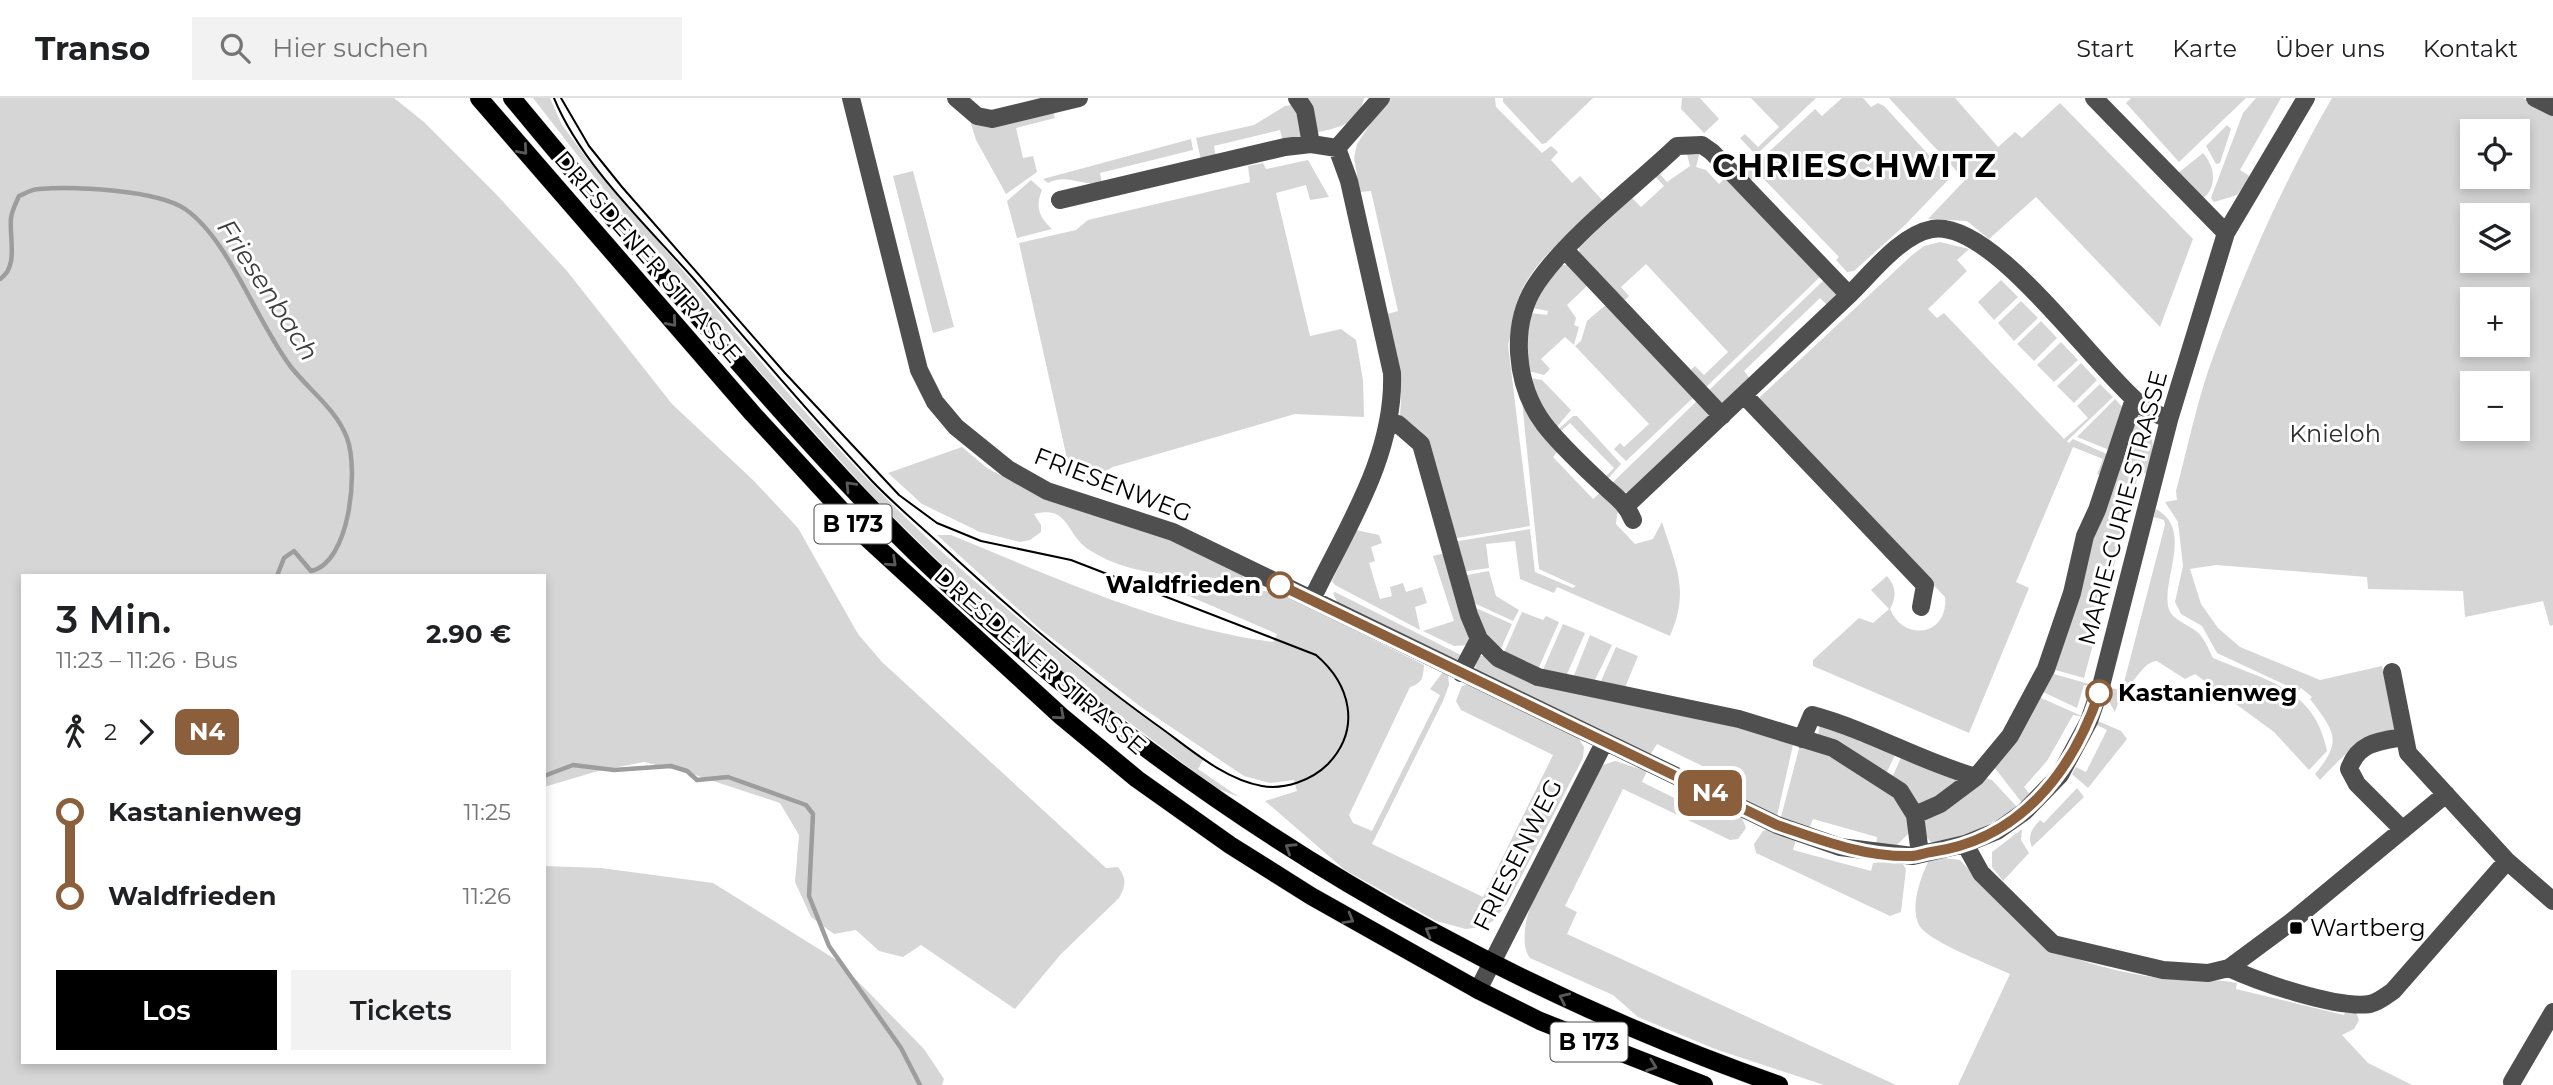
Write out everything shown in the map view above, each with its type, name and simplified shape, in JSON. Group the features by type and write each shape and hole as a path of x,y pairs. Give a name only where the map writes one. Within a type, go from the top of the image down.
{"main road":[{"name":"DRESDENER STRASSE","path":"479,98 753,414 866,537 1061,716 1185,815 1311,896 1478,990 1539,1021 1704,1085"},
{"name":"B 173","path":"512,98 633,243 812,446 966,601 1079,698 1255,826 1348,884 1490,963 1671,1046 1779,1085"}],"street":[{"name":"FRIESENWEG","path":"852,98 919,370 935,402 956,427 1008,469 1047,491 1173,532 1777,825 1840,847 1917,855"},
{"path":"956,98 977,116 992,119 1079,98"},
{"path":"1297,98 1305,110 1311,144"},
{"path":"1337,148 1381,98"},
{"path":"2094,98 2226,233"},
{"name":"MARIE-CURIE-STRASSE","path":"1917,855 1965,844 1997,831 2024,812 2060,775 2079,743 2101,685 2169,420 2226,233 2306,98"},
{"path":"2535,98 2553,107"},
{"path":"1060,200 1311,144 1337,148"},
{"path":"1849,295 1702,145 1677,146 1565,250 1536,284 1524,308 1520,335 1522,377 1544,424 1630,512 1722,416 1914,236 1930,229 1950,228 1962,232 1997,255 2134,399 2169,420"},
{"path":"1312,599 1376,467 1388,424 1392,397 1392,373 1349,181 1337,148"},
{"path":"1565,250 1722,416"},
{"path":"1744,395 1925,585 1921,607"},
{"path":"1915,815 1940,804 1976,777 2010,736 2046,670 2072,593 2085,536 2097,510 2134,399"},
{"path":"1388,424 1398,424 1421,444 1469,615 1479,639 1498,658 1538,677 1739,719 1833,748 1900,791 1915,815 1917,855"},
{"path":"1461,673 1479,639"},
{"path":"2392,672 2408,753 2507,860 2553,901"},
{"path":"1802,739 1812,715 1855,727 1947,768 1976,777"},
{"path":"2403,831 2357,784 2349,769 2356,754 2366,746 2404,737"},
{"name":"FRIESENWEG","path":"1478,990 1604,743"},
{"path":"1965,844 1981,873 2053,944 2163,970 2208,973 2229,968 2446,794"},
{"path":"2229,968 2260,982 2353,1004 2371,1004 2393,991 2507,860"},
{"path":"2512,1082 2545,1042 2553,1012"}],"green space":[{"path":"0,98 394,98 424,122 495,193 567,271 672,404 754,481 798,528 858,634 882,662 1106,868 1118,867 1123,875 1123,889 1119,898 1061,954 1015,1009 921,945 903,957 879,951 856,930 834,934 811,917 795,882 799,835 780,803 692,774 644,762 598,771 546,786 546,574 21,574 21,1064 546,1064 546,866 601,868 713,883 838,961 924,1049 944,1079 942,1085 0,1085"},
{"path":"533,98 550,98 562,125 591,164 822,431 904,516 975,582 1049,644 1203,760 1198,769 1239,797 1216,788 1069,677 965,587 873,497 703,309 613,201"},
{"path":"1305,98 1364,98 1352,120 1339,127 1314,133"},
{"path":"1387,98 1495,98 1496,107 1542,153 1551,146 1558,152 1551,160 1572,183 1580,176 1604,202 1567,235 1532,273 1523,287 1514,313 1508,345 1530,526 1451,539 1414,428 1400,415 1400,377 1387,314 1398,311 1371,191 1360,192 1354,158 1357,144"},
{"path":"1503,98 1593,98 1542,144 1503,102"},
{"path":"1682,98 1700,98 1719,119 1704,133 1681,109"},
{"path":"1751,98 1816,98 1756,155 1740,138 1745,134 1758,147 1779,127"},
{"path":"1842,98 1863,98 1871,107 1878,103 1884,106 1950,178 1905,225 1854,271 1847,272 1836,260 1839,257 1759,174 1750,181 1744,175 1815,109 1822,116"},
{"path":"1889,98 1955,98 1998,147 2015,132 2022,138 2060,103 2193,239 2160,327 2036,197 1989,239 1967,221 1928,219 1965,180"},
{"path":"2131,98 2246,98 2179,162 2126,103"},
{"path":"2256,98 2281,98 2240,170 2251,177 2237,195 2214,202 2211,198 2243,113"},
{"name":"Knieloh","path":"2332,98 2523,98 2553,114 2553,625 2550,626 2543,601 2465,617 2463,591 2368,589 2367,577 2216,565 2190,569 2201,604 2218,628 2240,647 2320,680 2382,666 2395,730 2363,741 2344,755 2320,780 2315,774 2330,753 2332,736 2325,720 2310,699 2312,697 2301,688 2298,691 2217,653 2202,626 2181,614 2175,602 2183,566 2178,522 2165,502 2177,500 2176,491 2213,357 2238,291 2282,192"},
{"path":"1291,105 1297,108 1306,136 1283,141 1280,130 1214,146 1216,157 1201,160 1196,138 1254,125"},
{"path":"1052,109 1055,118 1016,128 1023,158 1033,156 1037,172 1006,194 976,140 969,117"},
{"path":"2227,125 2231,129 2220,163 2216,164 2206,146"},
{"path":"1191,139 1193,150 1100,173 1102,183 1062,179 1048,183 1043,179"},
{"path":"2203,153 2212,170 2213,183 2202,199 2177,174"},
{"path":"1687,154 1699,155 1696,167 1706,170 1719,184 1728,175 1821,276 1703,390 1687,373 1695,366 1704,375 1728,352 1646,264 1621,287 1629,296 1621,304 1580,261 1579,247 1632,198 1641,207 1664,186 1655,176 1659,173 1667,182 1690,166"},
{"path":"1308,160 1329,197 1310,200 1306,185 1276,193 1310,336 1341,329 1356,340 1363,380 1364,417 1295,414 1113,467 1085,483 1058,474 1066,454 1019,243 1076,230 1088,220 1250,182 1248,166 1263,163 1266,169"},
{"path":"913,171 954,327 933,333 893,176"},
{"path":"1031,180 1042,190 1040,211 1052,229 1017,238 1007,201"},
{"path":"1940,242 1969,249 1957,260 1967,271 1928,309 1937,318 1944,313 2064,439 2088,418 2077,406 2100,384 2113,397 2067,441 2069,443 2073,439 2109,455 2105,477 2097,474 2103,459 2073,447 2016,582 2029,588 1969,733 1813,666 1813,660 1859,618 1873,623 1889,609 1871,590 1887,576 1894,592 1890,609 1905,627 1925,630 1933,626 1944,610 1945,597 1761,405 1760,397 1911,256 1924,246"},
{"path":"1562,265 1571,265 1589,284 1567,305 1576,318 1574,325 1579,327 1574,345 1565,337 1541,359 1550,369 1544,375 1528,371 1526,358 1530,313 1547,315 1548,311 1533,308 1537,296"},
{"path":"1824,280 1839,291 1838,298 1829,307 1820,298 1744,371 1750,379 1726,402 1714,402 1706,393"},
{"path":"2001,280 2018,297 1994,320 1978,302"},
{"path":"2021,301 2038,318 2014,341 1998,323"},
{"path":"1609,302 1696,395 1626,461 1614,449 1620,443 1624,447 1649,424 1575,346 1581,341 1587,321"},
{"path":"2041,321 2057,338 2034,361 2017,344"},
{"path":"2061,342 2078,360 2054,382 2037,365"},
{"path":"2081,363 2097,380 2074,403 2057,386"},
{"path":"1530,378 1542,380 1571,410 1557,427 1542,408"},
{"path":"1521,391 1560,448 1553,457 1593,499 1601,492 1618,509 1616,524 1635,544 1653,539 1662,522 1676,566 1680,592 1676,620 1670,636 1557,587 1554,593 1520,579 1515,541 1486,544 1489,568 1461,572 1453,542 1530,529 1535,572 1573,588 1576,586 1539,569"},
{"path":"1700,398 1708,407 1709,418 1630,493 1618,491 1611,484"},
{"path":"2115,399 2125,410 2112,451 2077,437"},
{"path":"2137,412 2151,434 2149,474 2139,472 2084,678 2048,668 2087,538"},
{"path":"1573,416 1577,416 1621,464 1607,480 1605,477 1614,468 1570,423 1561,431 1559,429"},
{"path":"962,447 987,468 1013,482 1193,548 1242,574 1243,578 1238,580 1162,574 1108,560 1082,544 1061,518 1046,512 1034,514 1041,525 1041,532 1030,540 1020,542 980,532 922,504 888,473"},
{"path":"2156,509 2167,518 2173,528 2175,541 2168,594 2169,611 2199,634 2213,658 2285,689 2311,713 2321,730 2327,751 2309,770 2274,732 2195,674 2185,679 2157,661 2147,665 2122,691 2115,712 2107,698 2111,688 2122,690 2165,525 2164,520 2154,517"},
{"path":"1356,530 1379,535 1382,543 1371,547 1375,561 1369,563 1380,599 1392,596 1390,587 1403,583 1406,592 1422,587 1427,603 1415,607 1420,630 1332,581"},
{"path":"937,535 951,535 1149,613 1231,635 1273,642 1277,634 1182,593 1177,589 1178,583 1265,591 1286,596 1424,665 1422,679 1410,687 1349,815 1353,823 1372,831 1440,695 1430,689 1443,672 1448,674 1449,685 1443,701 1372,844 1483,897 1553,755 1461,710 1456,701 1462,686 1469,684 1578,738 1584,747 1583,758 1507,904 1493,921 1481,927 1466,929 1436,921 1345,870 1265,801 1297,791 1294,780 1270,783 1244,776 1141,707 1040,629"},
{"path":"1446,553 1471,635 1468,645 1454,646 1423,631 1454,621 1433,556"},
{"path":"1489,571 1496,596 1519,610 1513,621 1474,603 1462,576"},
{"path":"1333,593 1461,655 1461,658 1457,660 1338,604"},
{"path":"1469,605 1512,624 1499,653 1496,652"},
{"path":"1522,612 1543,620 1546,616 1559,622 1536,674 1502,657"},
{"path":"1563,624 1585,633 1564,681 1542,672"},
{"path":"1590,635 1612,645 1591,688 1571,683"},
{"path":"1616,647 1638,656 1624,690 1598,688"},
{"path":"1477,656 1718,719 1793,745 1777,816 1722,789 1727,778 1657,744 1650,755 1475,671"},
{"path":"2047,672 2096,686 2084,685 2077,708 2041,691"},
{"path":"2039,697 2084,717 2073,715 2047,761 2024,787 2032,797 2023,804 1994,767"},
{"path":"2098,721 2121,731 2127,739 2088,788 2072,774 2076,767 2086,772 2107,730 2097,725"},
{"path":"1820,724 1897,751 1885,776 1817,741"},
{"path":"1800,745 1824,750 1903,800 1911,831 1895,847 1876,846 1877,837 1813,819 1809,829 1781,817"},
{"path":"1903,753 1966,782 1919,806 1891,780"},
{"path":"1615,761 1647,771 1642,782 1709,815 1715,803 1741,815 1746,828 1738,839 1730,840 1623,789 1565,906 1577,912 1567,934 1896,1085 1824,1085 1715,1049 1638,1017 1613,995 1530,958 1525,942 1526,922 1544,871 1590,782 1603,765"},
{"path":"1983,777 1992,780 2017,807 1977,830 1934,845 1921,832 1926,815"},
{"path":"2077,788 2084,797 2032,847 2030,836 2035,826 2040,820 2044,823"},
{"path":"1771,829 1796,839 1793,850 1871,871 1873,863 1894,861 1903,864 1906,869 1901,912 1890,916 1756,853 1754,844 1763,831"},
{"path":"2022,829 2021,840 2029,853 2003,881 1992,867 1992,852"},
{"path":"1944,858 1960,860 2039,943 2072,957 2146,976 2237,983 2236,989 2344,1015 2346,1010 2356,1012 2359,1020 2354,1029 2342,1035 2368,1063 2412,1085 1958,1085 2010,974 1946,945 1919,925 1915,910 1922,876 1928,862"}],"waterway":[{"name":"Friesenbach","path":"0,279 6,274 11,259 13,209 19,196 34,190 73,188 155,197 185,209 201,223 229,261 278,349 337,418 347,438 352,471 351,492 343,534 335,551 324,564 311,571 294,551 284,558 278,574"},
{"name":"Friesenbach","path":"546,775 573,765 614,770 671,766 687,771 697,780 728,777 806,805 813,814 809,896 829,946 901,1048 920,1085"}],"tram line":[{"path":"554,98 580,147 597,170 826,431 889,498 1019,615 1126,702 1205,761 1233,776 1262,786 1289,785 1306,779 1328,764 1339,750 1345,736 1348,707 1337,679 1316,655 1071,560 981,541 937,523 899,495 785,373 622,187 589,146 561,98"}],"bus line":[{"name":"N4","path":"1280,585 1777,825 1840,847 1875,854 1913,856 1941,851 1997,831 2024,812 2047,791 2068,763 2089,721 2099,693"}],"place":[{"name":"Waldfrieden","path":"1280,585"},
{"name":"Kastanienweg","path":"2099,693"},
{"name":"Wartberg","path":"2296,928"}],"district":[{"name":"CHRIESCHWITZ","path":"1855,166"}]}
